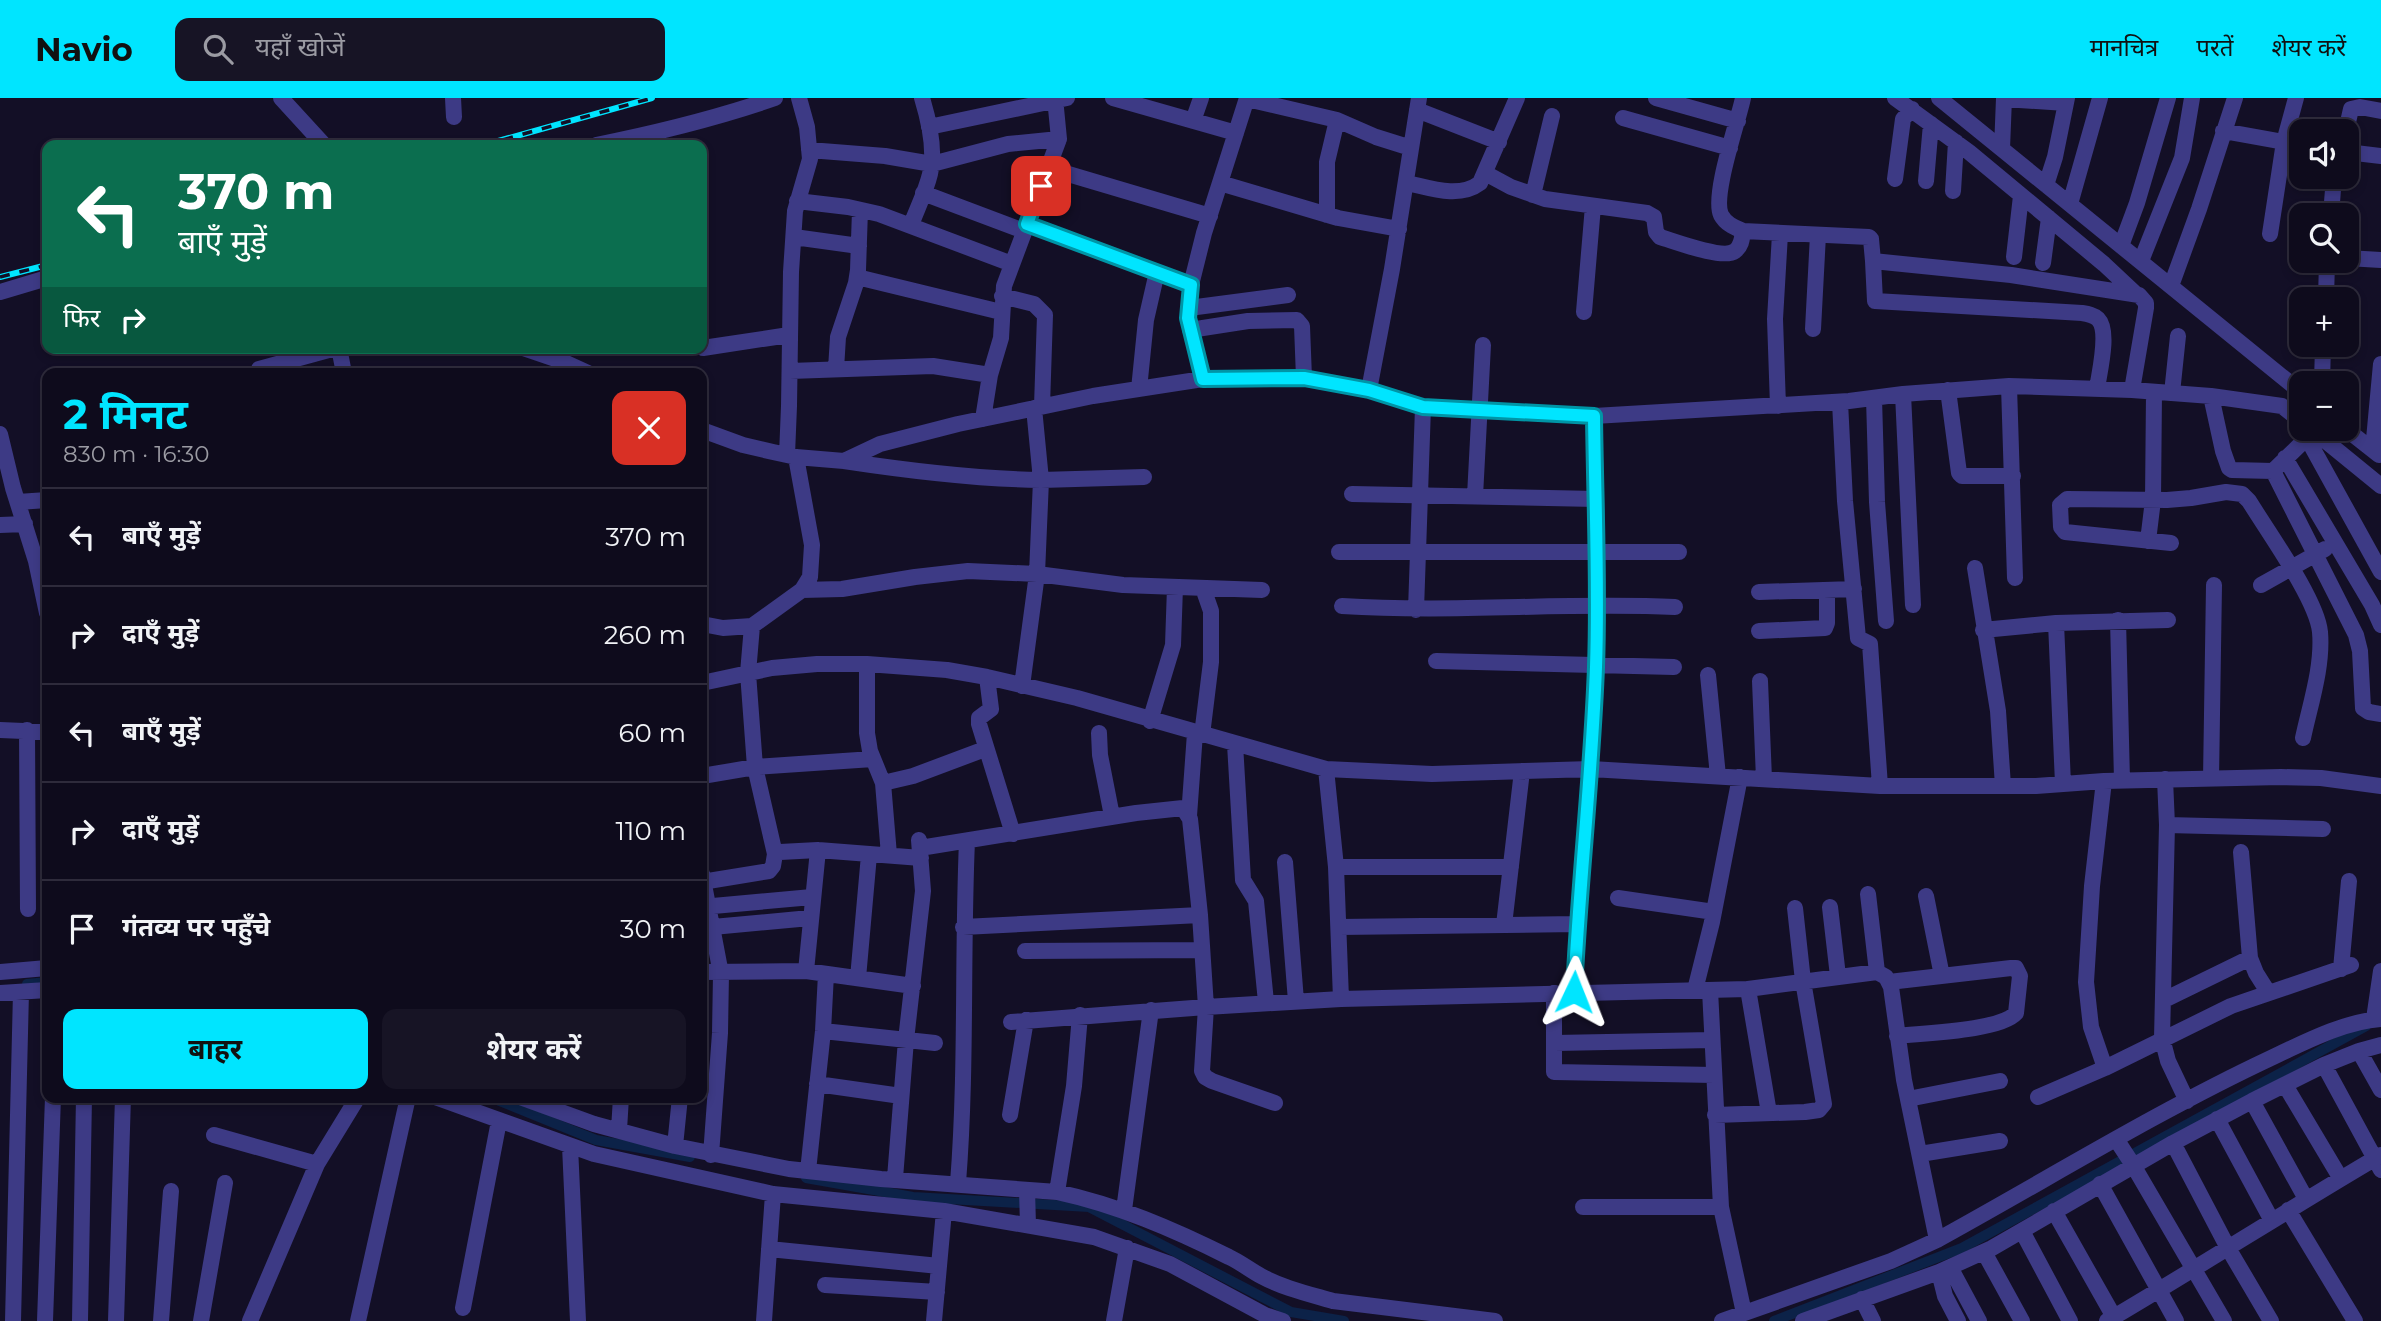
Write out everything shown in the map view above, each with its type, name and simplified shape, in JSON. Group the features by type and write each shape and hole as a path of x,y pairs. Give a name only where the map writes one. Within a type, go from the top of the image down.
{"street":[{"path":"281,98 319,140"},
{"path":"453,98 454,117"},
{"path":"640,140 775,98"},
{"path":"707,625 723,628 752,626 802,590 810,577 813,558 791,456 789,335 794,237 797,201 808,169 809,150 807,127 799,98"},
{"path":"911,225 932,164 929,127 922,98"},
{"path":"1113,98 1236,133"},
{"path":"1193,121 1200,98"},
{"path":"1312,114 1317,98"},
{"path":"1406,183 1454,191 1475,187 1485,173 1517,98"},
{"path":"1656,98 1738,121"},
{"path":"1743,98 1722,181 1719,207 1726,223 1743,231 1870,237 1875,301 2082,313 2096,317 2102,324 2104,337 2097,389"},
{"path":"1895,98 1956,142 2049,218 2136,295"},
{"path":"2070,204 2100,98"},
{"path":"2121,246 2168,98"},
{"path":"2141,261 2182,158 2192,98"},
{"path":"2171,286 2235,98"},
{"path":"2270,234 2284,142 2296,98"},
{"path":"929,127 1059,99 1059,139 1012,264 1002,304 1001,338 990,375 983,419"},
{"path":"1203,379 1190,330 1191,285 1247,99 1336,120 1411,148"},
{"path":"2002,149 2004,99 2066,100 2055,157 2046,185"},
{"path":"1944,100 2289,382"},
{"path":"1369,390 1399,229 1418,104 1499,142"},
{"path":"2349,119 2351,109 2360,107 2381,111"},
{"path":"1895,179 1903,119 1912,109"},
{"path":"1533,195 1552,116"},
{"path":"1623,118 1730,148"},
{"path":"1326,215 1327,162 1336,120"},
{"path":"1926,181 1931,124"},
{"path":"2223,131 2284,142"},
{"path":"809,150 885,156 932,164 1008,144 1059,139"},
{"path":"1954,191 1956,142"},
{"path":"2359,153 2381,156"},
{"path":"1048,168 1210,216"},
{"path":"1485,173 1533,195 1651,215 1660,237 1711,251 1729,254 1734,252 1741,243 1743,231"},
{"path":"1220,183 1326,215 1399,229"},
{"path":"923,194 1191,285"},
{"path":"2014,257 2021,196"},
{"path":"797,201 860,210 911,225 1012,264"},
{"path":"1584,312 1593,206"},
{"path":"836,369 838,337 857,277 860,210"},
{"path":"2043,262 2049,218"},
{"path":"1778,405 1775,319 1780,234"},
{"path":"1813,329 1818,235"},
{"path":"794,237 859,246"},
{"path":"2359,259 2381,260"},
{"path":"1873,261 2012,275 2143,298 2146,309 2132,390"},
{"path":"1139,388 1146,320 1157,272"},
{"path":"857,277 1002,304 1034,304 1040,307 1045,315 1038,407 1041,480 1037,574 1022,686"},
{"path":"0,292 42,279"},
{"path":"1189,308 1288,295"},
{"path":"1190,330 1248,321 1297,320 1302,326 1304,378"},
{"path":"707,347 789,335"},
{"path":"2172,393 2178,336"},
{"path":"1475,496 1483,345"},
{"path":"263,368 315,354"},
{"path":"567,355 581,368"},
{"path":"2378,454 2381,364"},
{"path":"790,371 933,366 990,375"},
{"path":"844,461 880,444 983,419 1139,388 1203,379 1304,378 1369,390 1423,407 1594,416 1840,402 2009,386 2211,396 2282,406 2289,412"},
{"path":"2009,386 2015,578"},
{"path":"1948,390 1959,473 1962,476 2013,477"},
{"path":"2148,541 2153,500 2154,392"},
{"path":"1903,394 1913,605"},
{"path":"2211,396 2223,451 2232,470 2273,471 2299,441"},
{"path":"1874,398 1877,502 1886,621"},
{"path":"1840,402 1845,501 1858,638 1870,644 1880,786"},
{"path":"1416,610 1423,407"},
{"path":"1574,992 1596,666 1594,416"},
{"path":"707,432 743,445 791,456 915,472 993,479 1144,477"},
{"path":"0,434 10,493 25,524 42,578"},
{"path":"2359,439 2378,454"},
{"path":"2314,441 2381,572"},
{"path":"2322,441 2381,486"},
{"path":"2286,458 2381,625"},
{"path":"2273,471 2359,643 2362,708 2381,714"},
{"path":"2171,543 2065,532 2061,527 2060,505 2067,499 2153,500 2191,498 2226,492 2242,495 2249,501 2309,600 2320,631 2316,677 2302,738"},
{"path":"10,493 42,499"},
{"path":"1352,494 1595,499"},
{"path":"0,525 25,524"},
{"path":"2261,585 2336,542"},
{"path":"1339,552 1679,552"},
{"path":"1975,568 1998,711 2003,786"},
{"path":"802,590 842,589 952,572 1037,574 1123,586 1262,590"},
{"path":"2211,779 2214,585"},
{"path":"1150,720 1173,645 1175,587"},
{"path":"1203,588 1212,611 1210,662 1189,816 1200,915 1206,1007 1202,1071 1205,1077 1275,1103"},
{"path":"1759,592 1854,589"},
{"path":"1759,631 1825,628 1828,623 1827,590"},
{"path":"1342,606 1416,610 1675,607"},
{"path":"1983,630 2056,623 2168,620"},
{"path":"2118,621 2122,780"},
{"path":"2056,623 2063,784"},
{"path":"707,878 769,871 773,866 775,854 755,767 748,673 752,626"},
{"path":"1436,661 1674,667"},
{"path":"707,682 772,668 817,664 867,664 947,670 1077,698 1326,769 1432,774 1591,769 1880,786 2003,786 2122,780 2281,777 2321,778 2381,786"},
{"path":"867,664 867,733 873,759 883,783 889,855"},
{"path":"1708,675 1718,776"},
{"path":"987,677 991,709 979,720 985,749 1013,834"},
{"path":"1760,681 1764,779"},
{"path":"0,730 42,732"},
{"path":"27,730 28,909"},
{"path":"1099,733 1100,755 1112,816"},
{"path":"1235,744 1243,880 1257,905 1266,1002"},
{"path":"883,783 913,776 985,749"},
{"path":"707,775 755,767 873,759"},
{"path":"1326,769 1336,867 1341,999"},
{"path":"1504,925 1522,771"},
{"path":"1740,777 1702,990 1712,1040 1721,1207 1744,1313"},
{"path":"2165,779 2167,825 2162,1038 2168,1061 2187,1101"},
{"path":"2104,781 2085,982 2091,1027 2105,1068"},
{"path":"775,854 818,850 889,855 1112,816 1183,808 1189,816"},
{"path":"2167,825 2323,829"},
{"path":"958,1183 963,1117 963,927 967,841"},
{"path":"895,1178 906,1040 923,891 920,848"},
{"path":"806,971 818,850"},
{"path":"2241,852 2250,958 2268,992"},
{"path":"858,978 869,855"},
{"path":"1285,862 1296,1001"},
{"path":"1336,867 1511,867"},
{"path":"2038,1097 2105,1068 2231,1006 2346,967 2349,881"},
{"path":"1868,894 1937,1240"},
{"path":"1926,896 1942,976"},
{"path":"707,907 812,897"},
{"path":"1618,898 1714,912"},
{"path":"1830,907 1838,976"},
{"path":"1716,1115 1817,1111 1824,1104 1795,908"},
{"path":"963,927 1200,915"},
{"path":"707,928 810,918"},
{"path":"1339,927 1577,924"},
{"path":"707,931 721,974 720,1033 711,1155"},
{"path":"1025,951 1202,950"},
{"path":"2164,1000 2250,958"},
{"path":"0,972 42,968"},
{"path":"1010,1115 1019,1021 1266,1002 1748,989 1838,976 1942,976 2016,968 2020,976 2016,1013 2010,1019 1977,1028 1897,1036"},
{"path":"707,973 806,971 912,986"},
{"path":"1803,1321 1945,1270 1984,1252 2101,1184 2125,1152 2187,1101 2224,1080 2312,1039 2377,1019 2381,971"},
{"path":"808,1171 823,1031 826,974"},
{"path":"1748,989 1769,1113"},
{"path":"0,993 42,990"},
{"path":"13,1321 22,992"},
{"path":"1554,993 1555,1072 1714,1075"},
{"path":"1124,1210 1151,1010"},
{"path":"1057,1192 1074,1086 1080,1015"},
{"path":"823,1031 935,1043"},
{"path":"1555,1043 1712,1040"},
{"path":"1722,1321 1891,1261 2125,1152 2173,1143 2324,1065 2381,1045"},
{"path":"2359,1051 2381,1090"},
{"path":"2054,1211 2111,1319 2341,1178 2379,1161 2324,1065"},
{"path":"1908,1098 2000,1080"},
{"path":"817,1084 901,1096"},
{"path":"2285,1085 2341,1178"},
{"path":"2252,1101 2306,1199"},
{"path":"45,1321 53,1103"},
{"path":"80,1321 84,1103"},
{"path":"116,1321 123,1103"},
{"path":"250,1321 317,1164 354,1103"},
{"path":"358,1321 407,1103"},
{"path":"451,1103 594,1154 649,1153 675,1146 789,1169 958,1183 1027,1207 1094,1237 1170,1264 1265,1315 1283,1321"},
{"path":"536,1103 594,1125 619,1130 649,1153 773,1194 944,1211 1027,1207 1057,1192 1124,1210 1230,1258 1263,1277 1311,1295 1333,1301 1487,1321"},
{"path":"619,1130 621,1103"},
{"path":"675,1146 679,1103"},
{"path":"2217,1119 2271,1220"},
{"path":"463,1308 499,1121"},
{"path":"214,1136 317,1164"},
{"path":"1920,1154 2000,1141"},
{"path":"2173,1143 2228,1248 2271,1321"},
{"path":"570,1146 578,1321"},
{"path":"2125,1152 2224,1321"},
{"path":"201,1321 225,1183"},
{"path":"2101,1184 2176,1321"},
{"path":"162,1321 171,1191"},
{"path":"764,1321 773,1194"},
{"path":"1583,1207 1721,1207"},
{"path":"2288,1210 2355,1321"},
{"path":"934,1321 944,1211"},
{"path":"2022,1231 2070,1321"},
{"path":"1114,1321 1127,1248"},
{"path":"769,1249 939,1266"},
{"path":"1984,1252 2022,1321"},
{"path":"1945,1270 1945,1296 1958,1321"},
{"path":"1945,1270 1979,1321"},
{"path":"825,1285 937,1292"},
{"path":"1862,1299 1874,1321"}],"waterway":[{"path":"27,984 42,982"},
{"path":"1774,1321 1962,1248 2366,1026"},
{"path":"505,1103 596,1140 690,1157"},
{"path":"806,1178 913,1197 1089,1207 1291,1312 1344,1321"}],"railway":[{"path":"502,140 652,98"},
{"path":"0,277 42,266"}],"route":[{"path":"1041,186 1027,224 1191,285 1188,318 1203,379 1304,378 1369,390 1423,407 1594,416 1596,666 1574,992"}]}
